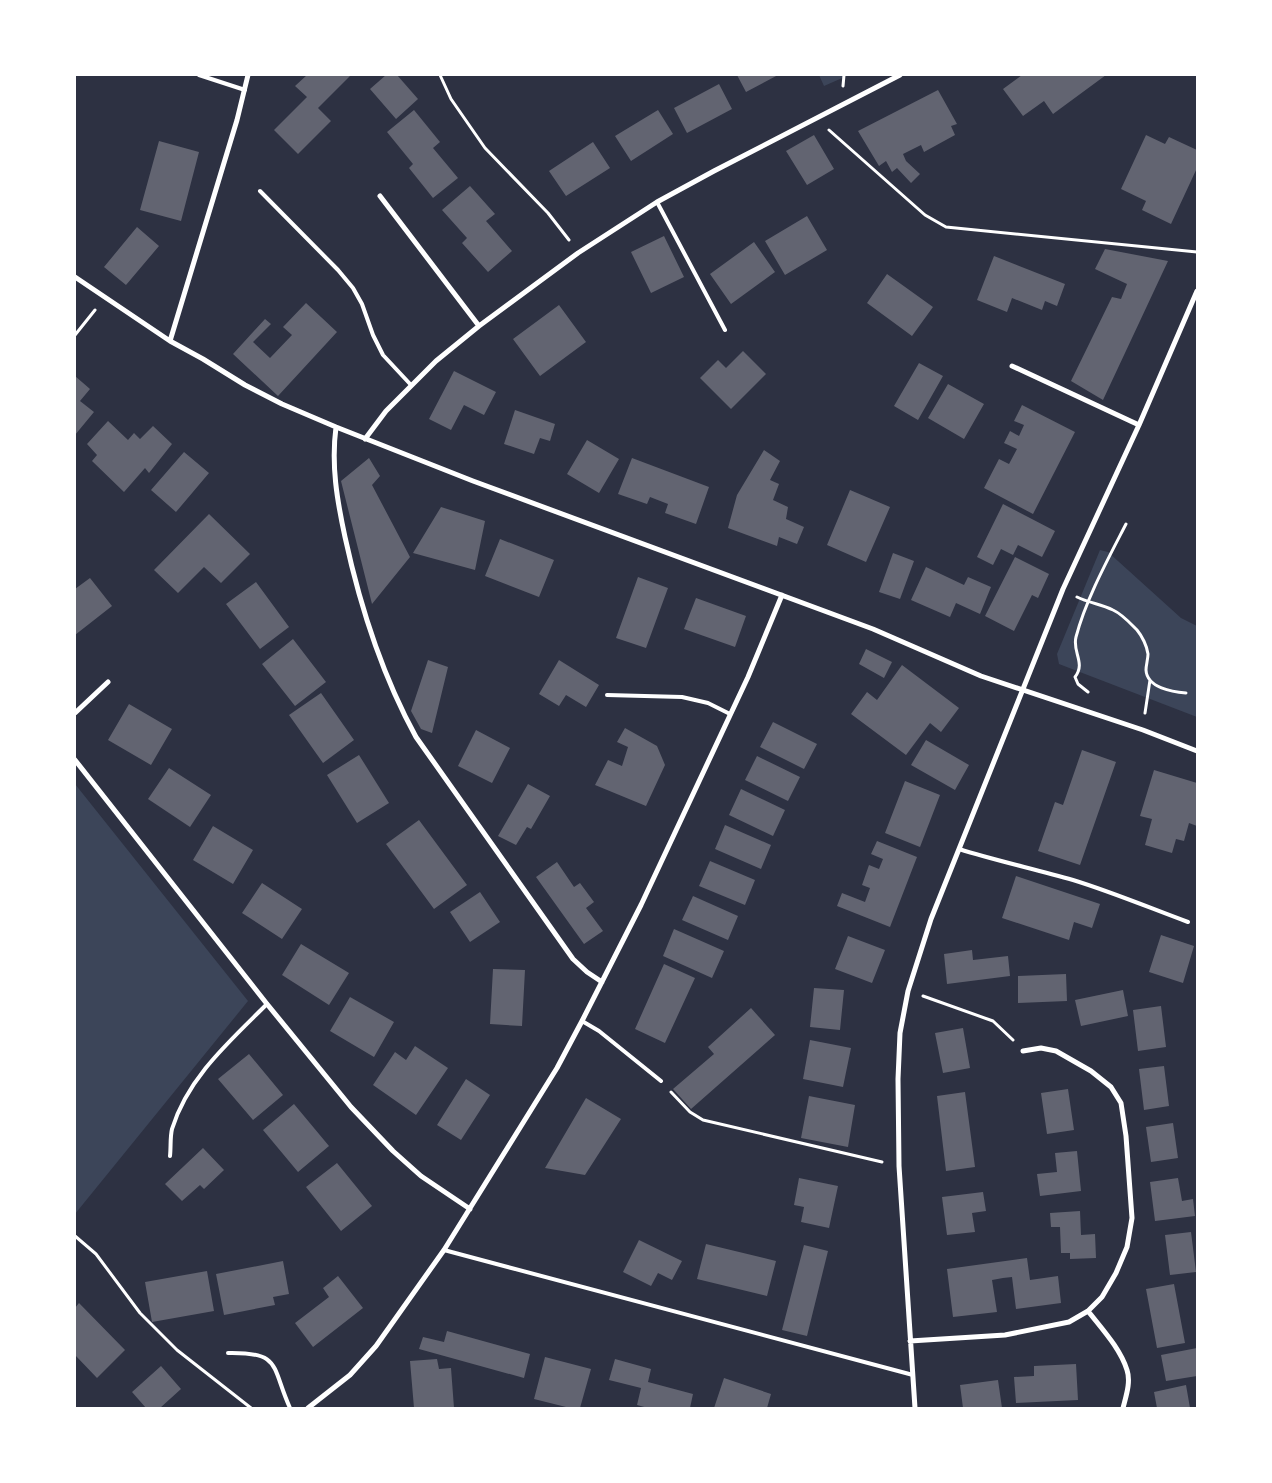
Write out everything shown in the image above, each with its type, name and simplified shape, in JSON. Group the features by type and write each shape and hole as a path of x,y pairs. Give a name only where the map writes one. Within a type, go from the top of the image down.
{"street":[{"path":"170,341 248,75"},
{"path":"365,439 386,411 436,361 578,253 657,202 900,75"},
{"path":"380,196 480,326"},
{"path":"75,277 170,341 268,397 336,427 473,481 873,629 981,676 1143,730 1197,751"},
{"path":"915,1408 899,1166 898,1079 900,1033 908,991 931,919 1063,590 1139,425 1197,292"},
{"path":"1012,366 1139,425"},
{"path":"336,427 333,446 335,478 354,580 374,641 402,709 416,737 573,958 587,972 602,982"},
{"path":"308,1408 350,1375 376,1346 444,1250 556,1068 641,905 730,714 782,595"},
{"path":"75,713 108,682"},
{"path":"75,760 267,1004 351,1107 393,1152 421,1176 470,1209"},
{"path":"910,1341 1005,1335 1070,1322 1088,1312 1102,1297 1116,1273 1127,1247 1132,1218 1126,1136 1121,1103 1111,1087 1097,1076 1056,1051 1041,1048 1024,1051"},
{"path":"1088,1312 1118,1352 1128,1371 1128,1392 1123,1408"}],"lane":[{"path":"199,75 244,90"},
{"path":"260,190 338,270 352,288 362,304 382,355 411,385"},
{"path":"657,202 725,330"},
{"path":"607,696 682,697 708,703 730,714"},
{"path":"959,849 1075,881 1188,922"},
{"path":"170,1156 172,1131 180,1110 196,1079 267,1004"},
{"path":"582,1021 599,1030 661,1081"},
{"path":"444,1250 913,1375"},
{"path":"228,1354 249,1353 262,1356 272,1363 290,1408"}],"path":[{"path":"440,75 451,99 485,148 548,213 578,253"},
{"path":"815,118 925,215 946,227 1197,252"},
{"path":"75,335 106,298"},
{"path":"1078,709 1090,700 1088,693 1075,677 1080,670 1080,661 1075,646 1080,624 1126,524"},
{"path":"1063,590 1089,603 1115,610 1139,632 1146,645 1148,654 1146,671 1150,679 1160,687 1171,692 1186,694"},
{"path":"1143,730 1150,679"},
{"path":"908,991 993,1021 1024,1051"},
{"path":"661,1081 690,1112 703,1120 899,1166"},
{"path":"75,1236 96,1254 140,1313 176,1350 251,1408"}],"shaded area":[{"path":"819,75 849,75 824,86"},
{"path":"1100,550 1108,552 1181,618 1197,626 1197,717 1059,664 1057,654"},
{"path":"75,784 248,1001 75,1214"}],"building":[{"path":"307,75 351,75 318,108 331,121 298,154 274,130 307,97 295,86"},
{"path":"386,75 397,75 418,99 396,119 370,89"},
{"path":"737,75 778,75 746,92"},
{"path":"1022,75 1106,75 1053,114 1044,101 1023,116 1003,89"},
{"path":"719,84 732,109 687,133 674,108"},
{"path":"938,90 957,124 951,126 955,135 924,152 921,145 903,154 906,161 920,174 911,183 897,168 892,172 886,161 879,166 858,131"},
{"path":"414,110 440,142 433,148 458,178 433,198 409,168 413,164 387,132"},
{"path":"658,110 673,134 631,161 615,136"},
{"path":"814,135 834,169 807,185 786,151"},
{"path":"1146,135 1165,144 1169,137 1197,150 1197,168 1171,224 1142,210 1146,201 1121,189"},
{"path":"159,141 199,152 181,221 140,210"},
{"path":"593,142 610,168 566,196 549,171"},
{"path":"470,186 495,214 486,221 512,251 488,272 462,243 467,238 442,210"},
{"path":"807,216 827,250 785,275 765,241"},
{"path":"137,227 159,246 126,285 104,267"},
{"path":"664,236 684,277 651,293 631,252"},
{"path":"754,242 775,272 731,304 710,274"},
{"path":"1105,249 1168,261 1103,400 1071,381 1112,297 1121,299 1127,284 1095,269"},
{"path":"994,256 1065,284 1057,306 1045,301 1042,310 1012,298 1007,312 977,300"},
{"path":"887,274 933,307 912,336 867,303"},
{"path":"306,303 337,332 278,396 233,354 265,319 271,324 253,342 270,358 292,335 283,327"},
{"path":"559,305 586,342 540,376 513,339"},
{"path":"743,351 766,374 731,409 700,378 718,360 726,368"},
{"path":"919,363 943,376 918,420 894,406"},
{"path":"454,371 496,392 484,415 464,405 451,430 429,419"},
{"path":"75,376 90,389 80,401 94,412 75,435"},
{"path":"948,384 984,404 964,439 928,418"},
{"path":"1022,405 1075,432 1033,514 984,488 999,459 1009,464 1017,449 1004,443 1010,431 1019,436 1024,425 1014,421"},
{"path":"515,410 555,424 550,441 540,438 534,454 504,444"},
{"path":"108,421 128,440 134,433 140,439 153,426 172,444 149,473 145,468 124,492 92,461 97,455 87,444"},
{"path":"587,440 619,459 599,493 567,474"},
{"path":"764,450 780,461 770,480 779,484 773,500 788,507 786,519 804,527 797,544 779,537 777,546 728,528 737,495"},
{"path":"184,452 209,473 176,512 151,490"},
{"path":"369,458 380,476 372,485 410,557 372,604 341,481"},
{"path":"632,458 709,487 696,524 665,513 668,504 650,497 647,504 618,494"},
{"path":"850,490 890,507 866,562 827,545"},
{"path":"1003,504 1055,531 1042,557 1018,545 1013,555 1001,549 993,565 977,557"},
{"path":"441,507 485,521 475,570 413,553"},
{"path":"209,514 250,554 221,583 204,567 178,593 154,570"},
{"path":"500,539 554,560 539,597 485,576"},
{"path":"893,553 914,561 900,599 879,592"},
{"path":"1015,557 1049,574 1038,598 1032,595 1014,631 985,616"},
{"path":"926,567 964,585 968,577 991,587 980,614 956,603 950,617 911,600"},
{"path":"638,577 668,588 646,648 616,638"},
{"path":"90,578 112,606 75,635 75,589"},
{"path":"256,582 289,627 260,649 226,604"},
{"path":"696,598 746,616 735,647 684,629"},
{"path":"293,639 326,682 295,706 262,664"},
{"path":"866,649 892,662 884,678 859,664"},
{"path":"428,660 448,667 432,733 421,729 411,711"},
{"path":"559,660 599,685 586,707 566,695 559,706 539,694"},
{"path":"902,665 959,708 941,732 930,723 906,755 851,714 867,692 877,700"},
{"path":"321,693 354,740 323,763 289,715"},
{"path":"129,704 172,729 151,765 108,740"},
{"path":"773,722 817,744 804,769 760,747"},
{"path":"625,728 657,746 665,765 646,806 595,785 608,760 622,766 628,747 617,742"},
{"path":"476,730 510,748 492,783 458,766"},
{"path":"926,740 969,765 955,790 911,765"},
{"path":"1082,750 1116,762 1080,865 1038,851 1055,802 1063,805"},
{"path":"359,755 389,803 357,823 327,775"},
{"path":"757,756 800,777 788,801 745,780"},
{"path":"169,768 211,795 190,827 148,799"},
{"path":"1154,770 1197,783 1197,826 1189,823 1184,841 1176,839 1172,853 1145,845 1152,819 1140,816"},
{"path":"905,781 940,795 920,847 885,833"},
{"path":"528,784 550,796 531,829 527,827 516,845 498,836"},
{"path":"741,789 785,810 773,836 729,815"},
{"path":"419,820 467,885 434,909 386,844"},
{"path":"725,825 771,845 761,869 715,849"},
{"path":"213,826 253,850 233,884 193,860"},
{"path":"877,841 917,857 890,927 837,906 842,893 865,902 870,888 862,885 869,865 879,869 883,859 871,854"},
{"path":"710,861 755,880 745,905 699,886"},
{"path":"557,862 574,887 580,883 594,902 586,908 603,931 584,944 536,877"},
{"path":"1016,876 1100,904 1092,928 1074,922 1069,940 1002,918"},
{"path":"262,883 302,909 282,939 242,913"},
{"path":"480,892 500,922 470,942 450,912"},
{"path":"693,896 738,916 728,940 682,920"},
{"path":"674,929 724,951 712,978 663,956"},
{"path":"1161,935 1194,946 1183,983 1149,972"},
{"path":"848,936 885,950 872,983 835,969"},
{"path":"301,944 349,973 329,1005 282,975"},
{"path":"972,950 973,960 1008,956 1010,976 947,984 944,954"},
{"path":"664,964 695,978 665,1043 635,1029"},
{"path":"493,969 525,970 522,1026 490,1024"},
{"path":"1066,974 1067,1001 1018,1003 1018,976"},
{"path":"814,988 844,990 840,1030 810,1027"},
{"path":"1123,990 1128,1016 1081,1026 1075,1000"},
{"path":"350,997 394,1022 374,1057 330,1031"},
{"path":"1161,1006 1166,1047 1138,1051 1133,1010"},
{"path":"751,1008 775,1035 691,1109 673,1089 714,1054 708,1047"},
{"path":"963,1028 970,1068 943,1073 935,1033"},
{"path":"810,1040 851,1048 843,1087 803,1079"},
{"path":"415,1046 448,1068 416,1115 373,1085 395,1052 406,1060"},
{"path":"249,1054 283,1095 253,1120 218,1079"},
{"path":"1164,1066 1169,1106 1144,1110 1139,1069"},
{"path":"466,1079 490,1095 461,1140 437,1125"},
{"path":"1068,1089 1074,1130 1047,1134 1041,1093"},
{"path":"965,1092 975,1167 946,1171 937,1096"},
{"path":"809,1096 855,1105 848,1147 801,1138"},
{"path":"586,1098 621,1119 585,1175 545,1168"},
{"path":"294,1104 329,1146 298,1172 263,1130"},
{"path":"1173,1123 1178,1158 1151,1162 1146,1127"},
{"path":"203,1148 224,1170 204,1189 200,1185 182,1201 165,1184"},
{"path":"1077,1151 1081,1191 1040,1196 1037,1174 1057,1172 1055,1153"},
{"path":"337,1163 372,1206 341,1231 306,1187"},
{"path":"799,1178 838,1186 829,1228 801,1222 804,1207 794,1205"},
{"path":"1178,1178 1182,1201 1193,1199 1195,1216 1155,1221 1150,1182"},
{"path":"983,1192 986,1211 972,1213 975,1232 947,1235 942,1197"},
{"path":"1080,1211 1081,1235 1095,1234 1096,1258 1070,1259 1070,1253 1061,1253 1060,1227 1051,1227 1050,1213"},
{"path":"1191,1232 1196,1272 1170,1275 1165,1235"},
{"path":"639,1240 682,1261 672,1280 658,1273 651,1286 623,1272"},
{"path":"706,1244 776,1261 767,1296 697,1279"},
{"path":"804,1245 828,1251 807,1336 782,1330"},
{"path":"1027,1258 1030,1280 1058,1276 1061,1303 1016,1309 1012,1277 1003,1278 992,1280 997,1312 953,1317 947,1269"},
{"path":"283,1261 289,1294 273,1297 275,1305 224,1315 216,1274"},
{"path":"207,1271 214,1311 152,1322 145,1282"},
{"path":"338,1276 363,1308 313,1347 295,1323 329,1297 323,1288"},
{"path":"1174,1284 1185,1343 1157,1348 1146,1289"},
{"path":"79,1303 125,1350 97,1378 75,1355 75,1308"},
{"path":"447,1331 530,1354 524,1378 419,1349 423,1337 444,1342"},
{"path":"1197,1348 1197,1376 1166,1381 1161,1355"},
{"path":"545,1357 591,1369 580,1408 570,1408 534,1399"},
{"path":"437,1359 439,1369 451,1368 454,1408 414,1408 410,1361"},
{"path":"615,1359 651,1369 648,1382 693,1394 690,1408 648,1408 637,1405 641,1388 609,1380"},
{"path":"1076,1364 1078,1400 1016,1403 1014,1377 1034,1376 1034,1366"},
{"path":"161,1366 181,1389 160,1408 146,1408 132,1392"},
{"path":"724,1378 771,1394 767,1408 714,1408"},
{"path":"998,1380 1002,1408 963,1408 960,1385"},
{"path":"1186,1385 1190,1408 1157,1408 1154,1392"}]}
